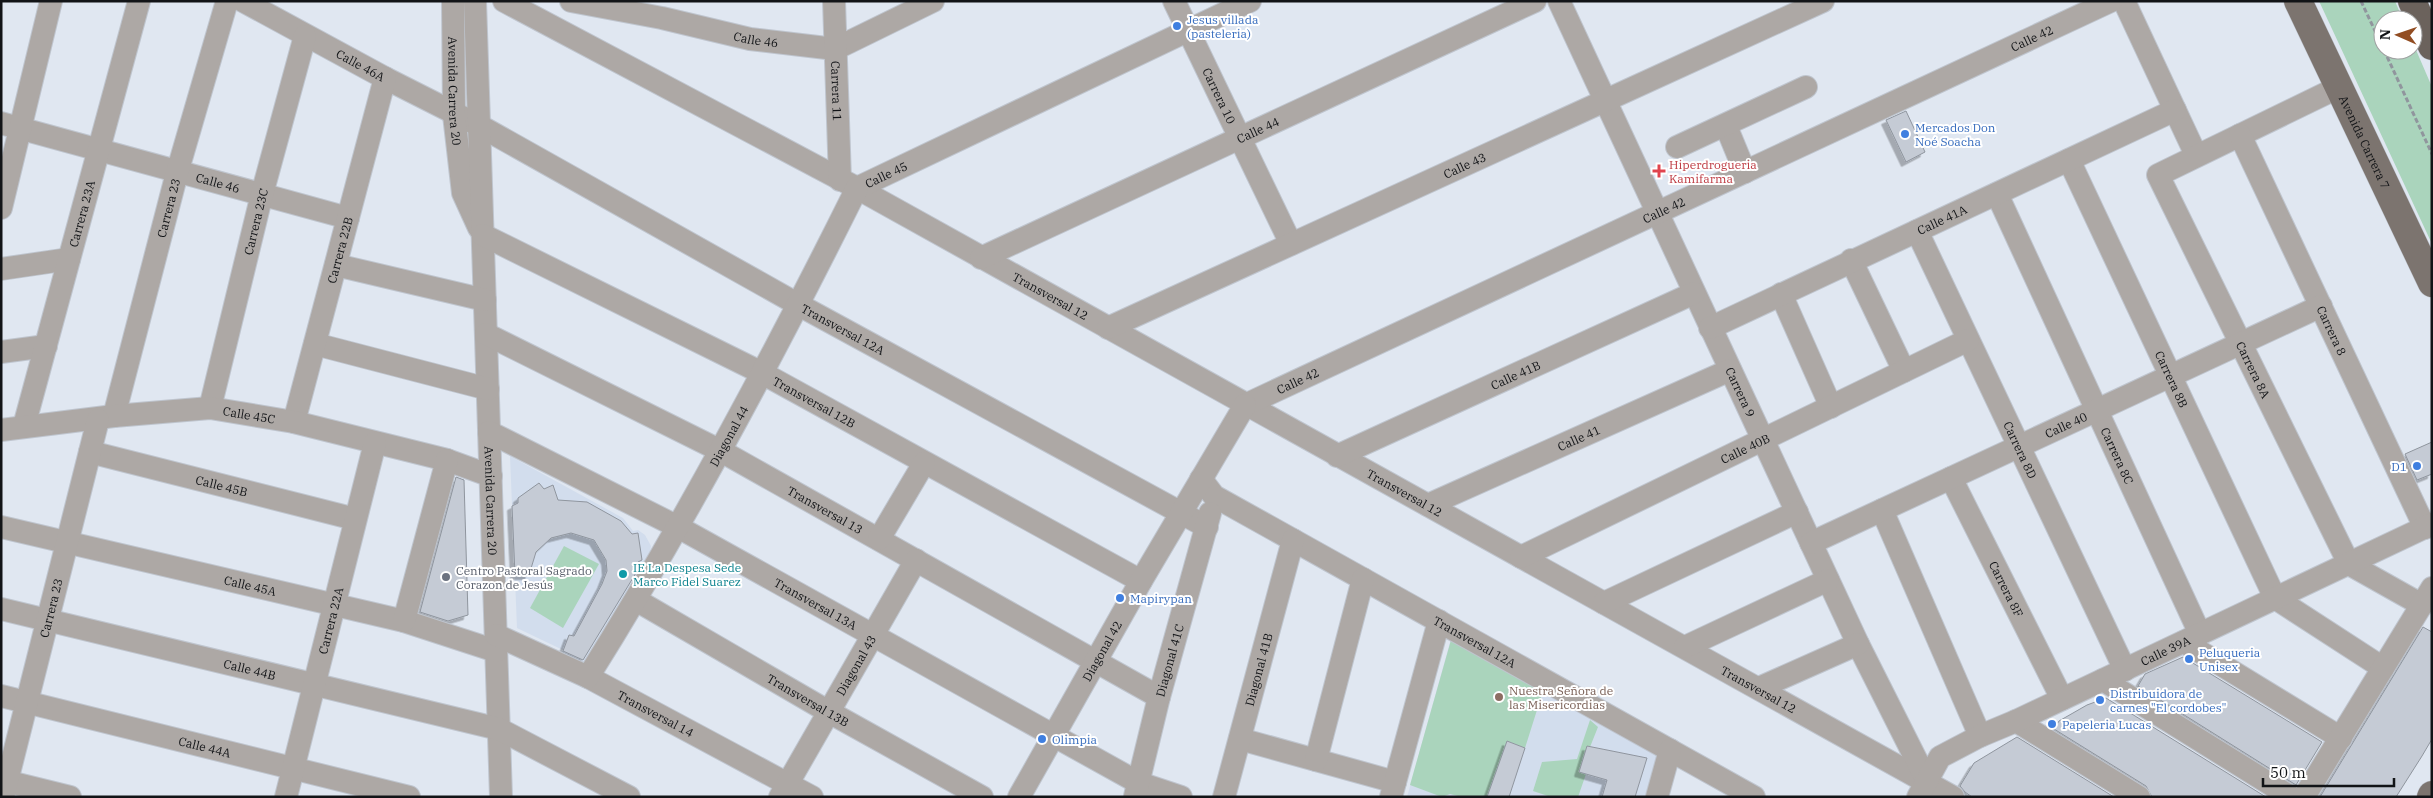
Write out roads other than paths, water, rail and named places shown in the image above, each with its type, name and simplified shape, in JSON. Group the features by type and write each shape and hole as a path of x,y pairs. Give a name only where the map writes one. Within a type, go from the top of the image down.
{"highway":[{"path":"2412,1 2432,46"}],"main road":[{"name":"Avenida Carrera 7","path":"2298,1 2432,283"}],"street":[{"path":"1,208 11,126 51,1"},
{"name":"Carrera 23A","path":"24,426 139,1"},
{"name":"Carrera 23","path":"4,786 27,703 90,452 106,418 227,1"},
{"name":"Calle 46A","path":"243,1 454,115 480,126"},
{"name":"Avenida Carrera 20","path":"453,1 454,115 463,193 483,236"},
{"name":"Avenida Carrera 20","path":"475,1 501,797"},
{"path":"504,1 849,184"},
{"name":"Calle 46","path":"571,1 662,18 750,39 836,49"},
{"name":"Carrera 11","path":"834,1 836,49 849,184"},
{"path":"836,49 933,1"},
{"name":"Carrera 10","path":"1174,1 1291,244"},
{"name":"Calle 45","path":"849,184 1250,1"},
{"name":"Calle 44","path":"981,258 1535,1"},
{"name":"Carrera 9","path":"1558,1 1858,644 1922,789"},
{"name":"Calle 43","path":"1108,328 1606,102 1822,1"},
{"name":"Calle 42","path":"1245,405 2111,1"},
{"path":"2124,1 2196,156 2339,87"},
{"name":"Carrera 23C","path":"210,408 262,194 305,36"},
{"name":"Carrera 22B","path":"294,422 385,78"},
{"path":"1677,147 1726,126 1806,87"},
{"name":"Calle 41A","path":"1710,328 1851,260 1998,194 2175,110"},
{"name":"Calle 46","path":"11,126 177,173 348,218"},
{"name":"Transversal 12A","path":"480,126 799,305 1207,527"},
{"path":"1726,126 1745,172"},
{"name":"Carrera 8","path":"2240,135 2428,526"},
{"name":"Carrera 8A","path":"2196,156 2158,175 2348,564"},
{"name":"Carrera 8B","path":"2069,160 2275,598"},
{"name":"Transversal 12","path":"849,184 1337,456 1759,688 1922,789 1954,797"},
{"name":"Diagonal 44","path":"588,677 678,528 799,305 849,184"},
{"name":"Carrera 8C","path":"1998,194 2097,410 2192,638"},
{"name":"Carrera 8D","path":"1917,231 2124,670"},
{"name":"Transversal 12B","path":"483,236 762,373 1141,581"},
{"path":"1,269 69,259"},
{"path":"1851,260 1904,371"},
{"path":"336,265 485,300"},
{"name":"Calle 41B","path":"1337,456 1694,293"},
{"path":"1781,294 1831,407"},
{"name":"Calle 40","path":"1811,543 2321,306"},
{"name":"Transversal 13","path":"486,334 721,451 1159,697"},
{"name":"Calle 40B","path":"1520,557 1968,340"},
{"path":"315,344 488,389"},
{"path":"1,352 46,346"},
{"name":"Calle 41","path":"1428,506 1730,370"},
{"path":"1207,488 1245,405"},
{"name":"Calle 45C","path":"1,430 24,426 210,408 294,422 447,460 491,476"},
{"name":"Transversal 13A","path":"489,432 678,528 1054,736 1136,790"},
{"name":"Carrera 22A","path":"286,797 375,443"},
{"name":"Calle 45B","path":"90,452 355,519"},
{"path":"404,621 447,460"},
{"path":"879,539 924,463"},
{"name":"Carrera 8F","path":"1951,478 2062,699"},
{"name":"Transversal 12A","path":"1207,488 1293,540 1753,797"},
{"name":"Diagonal 42","path":"1019,797 1180,514 1207,488"},
{"name":"Diagonal 41C","path":"1136,790 1159,697 1207,527 1207,488"},
{"path":"1882,510 1980,736"},
{"path":"1604,603 1797,512"},
{"name":"Calle 39A","path":"1922,789 1940,757 1980,736 2016,721 2428,526"},
{"name":"Calle 45A","path":"1,527 496,643"},
{"name":"Diagonal 41B","path":"1224,797 1293,540"},
{"name":"Diagonal 43","path":"784,790 916,560"},
{"path":"2304,797 2427,597 2348,564"},
{"path":"1316,760 1363,579"},
{"path":"1685,647 1828,580"},
{"path":"2275,598 2383,668"},
{"name":"Transversal 13B","path":"636,600 829,712 982,797"},
{"name":"Calle 44B","path":"1,609 499,729 629,797"},
{"path":"1240,739 1316,760 1393,789 1439,621"},
{"path":"2192,638 2341,738"},
{"name":"Transversal 14","path":"496,643 588,677 784,790 812,797"},
{"path":"1759,688 1858,644"},
{"path":"2103,680 2291,797"},
{"name":"Calle 44A","path":"1,696 409,797"},
{"path":"2016,721 2139,797"},
{"path":"1657,797 1670,750"},
{"path":"4,786 70,797"},
{"path":"1136,790 1181,797"}],"place":[{"name":"Jesus villada (pasteleria)","path":"1177,26"},
{"name":"Mercados Don Noé Soacha","path":"1905,134"},
{"name":"Hiperdrogueria Kamifarma","path":"1659,171"},
{"name":"D1","path":"2417,466"},
{"name":"IE La Despesa Sede Marco Fidel Suarez","path":"623,574"},
{"name":"Centro Pastoral Sagrado Corazon de Jesús","path":"446,577"},
{"name":"Mapirypan","path":"1120,598"},
{"name":"Peluqueria Unisex","path":"2189,659"},
{"name":"Nuestra Señora de las Misericordias","path":"1499,697"},
{"name":"Distribuidora de carnes \"El cordobes\"","path":"2100,700"},
{"name":"Papeleria Lucas","path":"2052,724"},
{"name":"Olimpia","path":"1042,739"}]}
